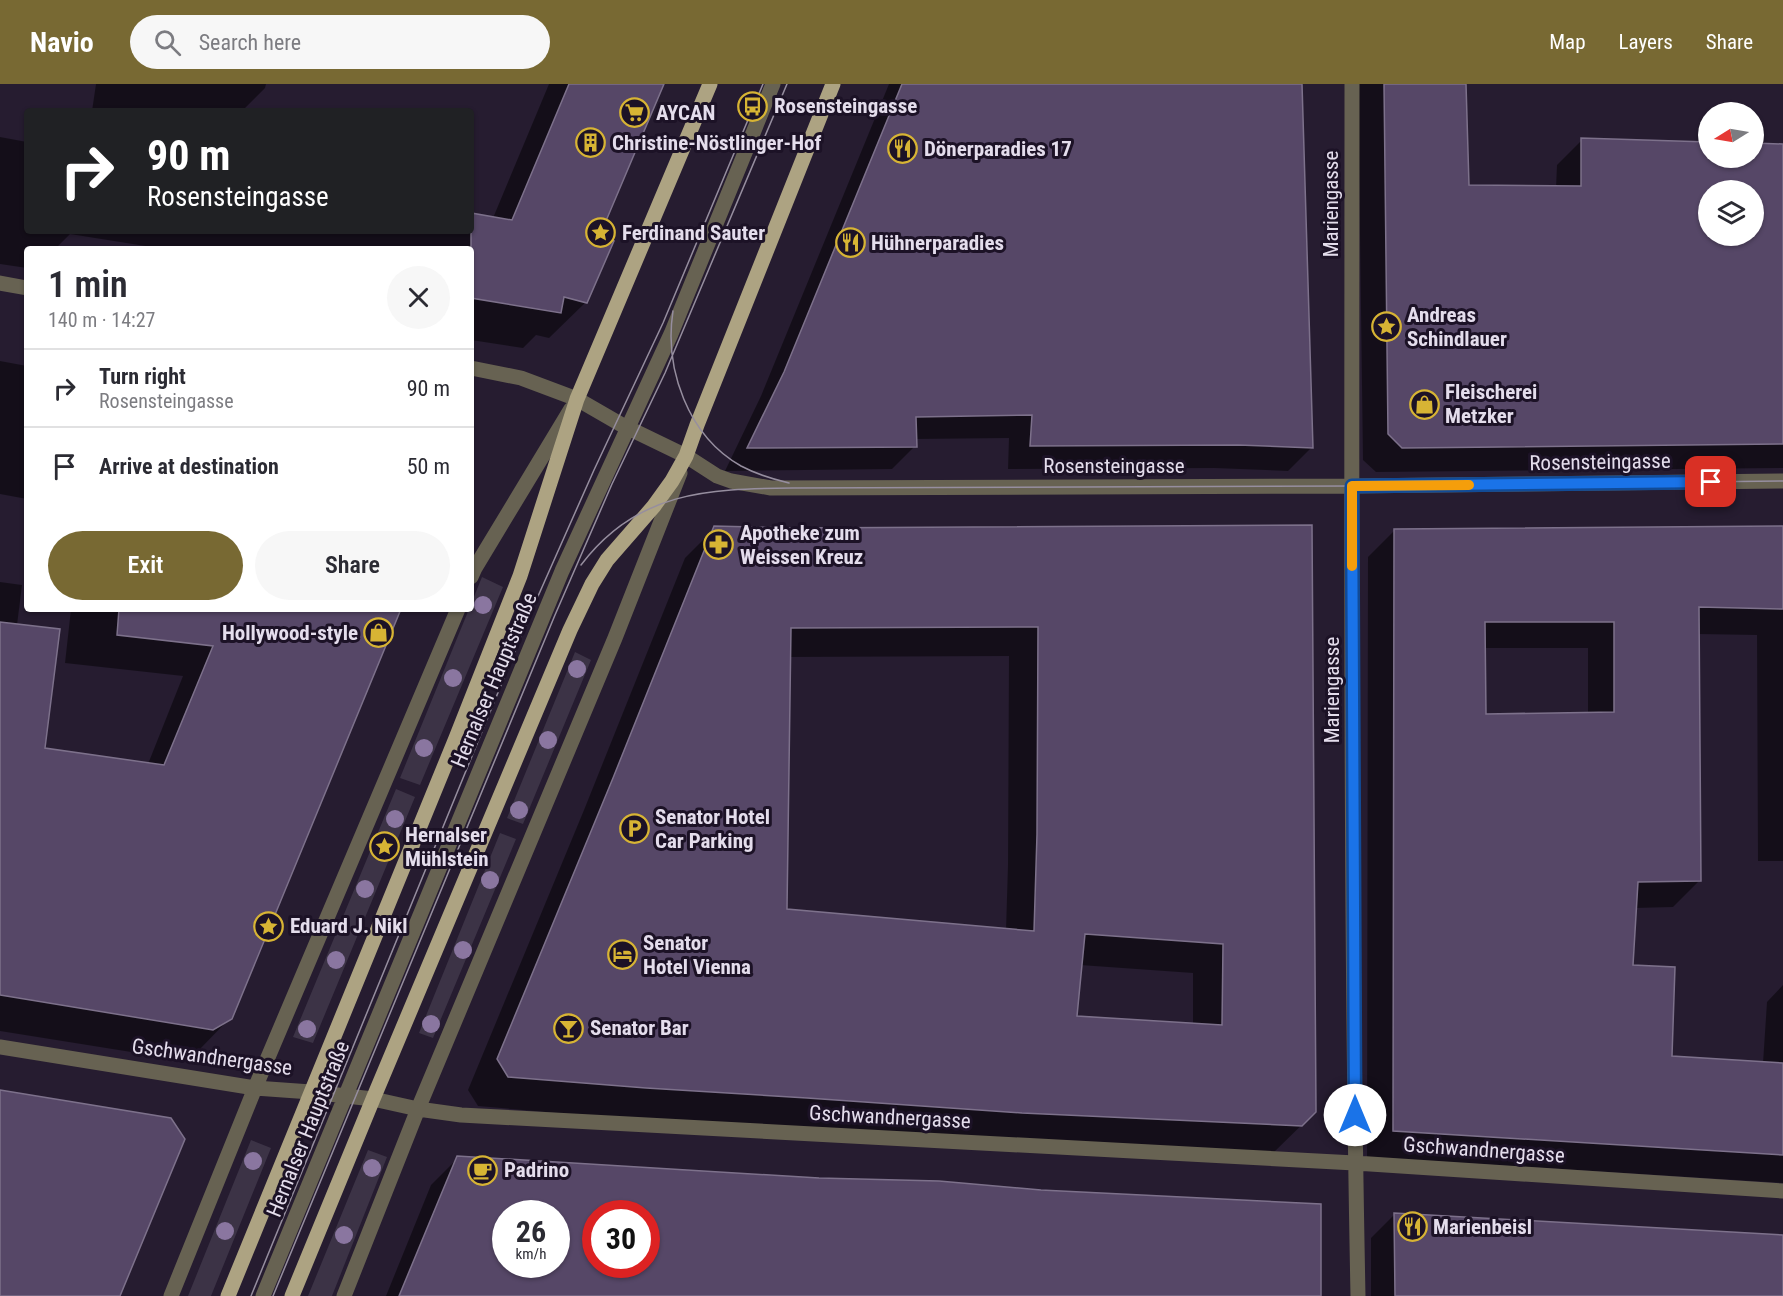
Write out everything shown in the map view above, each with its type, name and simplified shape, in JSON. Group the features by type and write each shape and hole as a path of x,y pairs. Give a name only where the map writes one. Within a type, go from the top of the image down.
{"main road":[{"name":"Hernalser Hauptstraße","path":"228,1296 452,750 520,576 577,399 710,84"},
{"path":"292,1296 570,630 592,584 607,560 654,506 687,456 697,425 833,84"}],"street":[{"name":"Hernalser Hauptstraße","path":"262,1296 562,571 671,334 773,84"},
{"name":"Mariengasse","path":"1352,84 1355,1163 1358,1296"},
{"path":"0,283 24,287"},
{"name":"Rosensteingasse","path":"474,369 521,378 577,399 627,427 687,456 717,476 731,481 771,488 1352,486 1783,481"},
{"name":"Hernalser Hauptstraße","path":"474,570 577,399"},
{"path":"344,1296 418,1109 615,638 687,456"},
{"path":"171,1296 255,1088 457,612"},
{"name":"Gschwandnergasse","path":"0,1047 255,1088 373,1099 460,1115 1355,1163 1783,1191"}],"shaded area":[{"path":"482,577 503,587 420,785 400,778 468,612 474,612 474,597"},
{"path":"575,652 591,660 523,824 507,818"},
{"path":"396,789 415,797 313,1043 293,1037"},
{"path":"500,833 516,839 433,1038 419,1033"},
{"path":"251,1140 271,1148 211,1296 188,1296"},
{"path":"368,1150 387,1157 332,1296 308,1296"}],"building":[{"name":"Christine-Nöstlinger-Hof","path":"569,84 664,84 600,235 614,241 587,303 564,297 561,313 474,298 474,246 471,246 471,234 474,234 474,214 512,220"},
{"path":"902,84 1302,84 1313,448 1238,445 1030,446 1032,415 916,417 917,447 747,448 784,372"},
{"path":"1384,84 1466,84 1469,185 1581,186 1581,138 1698,142 1698,168 1764,168 1764,143 1783,144 1783,444 1402,448 1388,434"},
{"path":"1312,525 1316,1112 1302,1126 1022,1113 508,1077 497,1059 714,526 793,528","holes":["1038,627 1034,931 787,909 791,628","1085,934 1223,944 1222,1025 1077,1016"]},
{"path":"1783,526 1783,609 1699,607 1701,881 1638,882 1633,965 1675,967 1672,1056 1783,1063 1783,1155 1393,1131 1394,529","holes":["1485,622 1614,622 1614,712 1486,714"]},
{"path":"119,612 400,612 232,1019 213,1030 0,995 0,622 60,629 45,748 164,765 213,646 117,635"},
{"path":"0,1090 171,1118 185,1139 120,1296 0,1296"},
{"path":"457,1156 819,1178 939,1181 1041,1190 1321,1204 1321,1296 399,1296"},
{"path":"1394,1213 1783,1235 1783,1296 1395,1296"}],"tram line":[{"path":"251,1296 531,612 663,323 763,84"},
{"path":"273,1296 555,615 612,484 665,373 787,84"},
{"path":"673,311 672,355 684,399 694,419 722,453 741,466 789,483"},
{"path":"581,565 603,540 626,522 650,508 676,499 731,490 1783,481"}],"slow traffic":[{"path":"1352,566 1352,486 1469,485"}],"place":[{"name":"Rosensteingasse","path":"753,106"},
{"name":"AYCAN","path":"635,113"},
{"name":"Christine-Nöstlinger-Hof","path":"591,143"},
{"name":"Dönerparadies 17","path":"903,149"},
{"name":"Ferdinand Sauter","path":"601,233"},
{"name":"Hühnerparadies","path":"850,243"},
{"name":"Andreas Schindlauer","path":"1386,327"},
{"name":"Fleischerei Metzker","path":"1424,404"},
{"name":"Apotheke zum Weissen Kreuz","path":"719,545"},
{"name":"Hollywood-style","path":"379,633"},
{"name":"Senator Hotel Car Parking","path":"634,829"},
{"name":"Hernalser Mühlstein","path":"384,847"},
{"name":"Eduard J. Nikl","path":"269,926"},
{"name":"Senator Hotel Vienna","path":"622,955"},
{"name":"Senator Bar","path":"569,1028"},
{"name":"Padrino","path":"483,1170"},
{"name":"Marienbeisl","path":"1412,1227"}],"route":[{"path":"1355,1115 1352,486 1711,482"}]}
